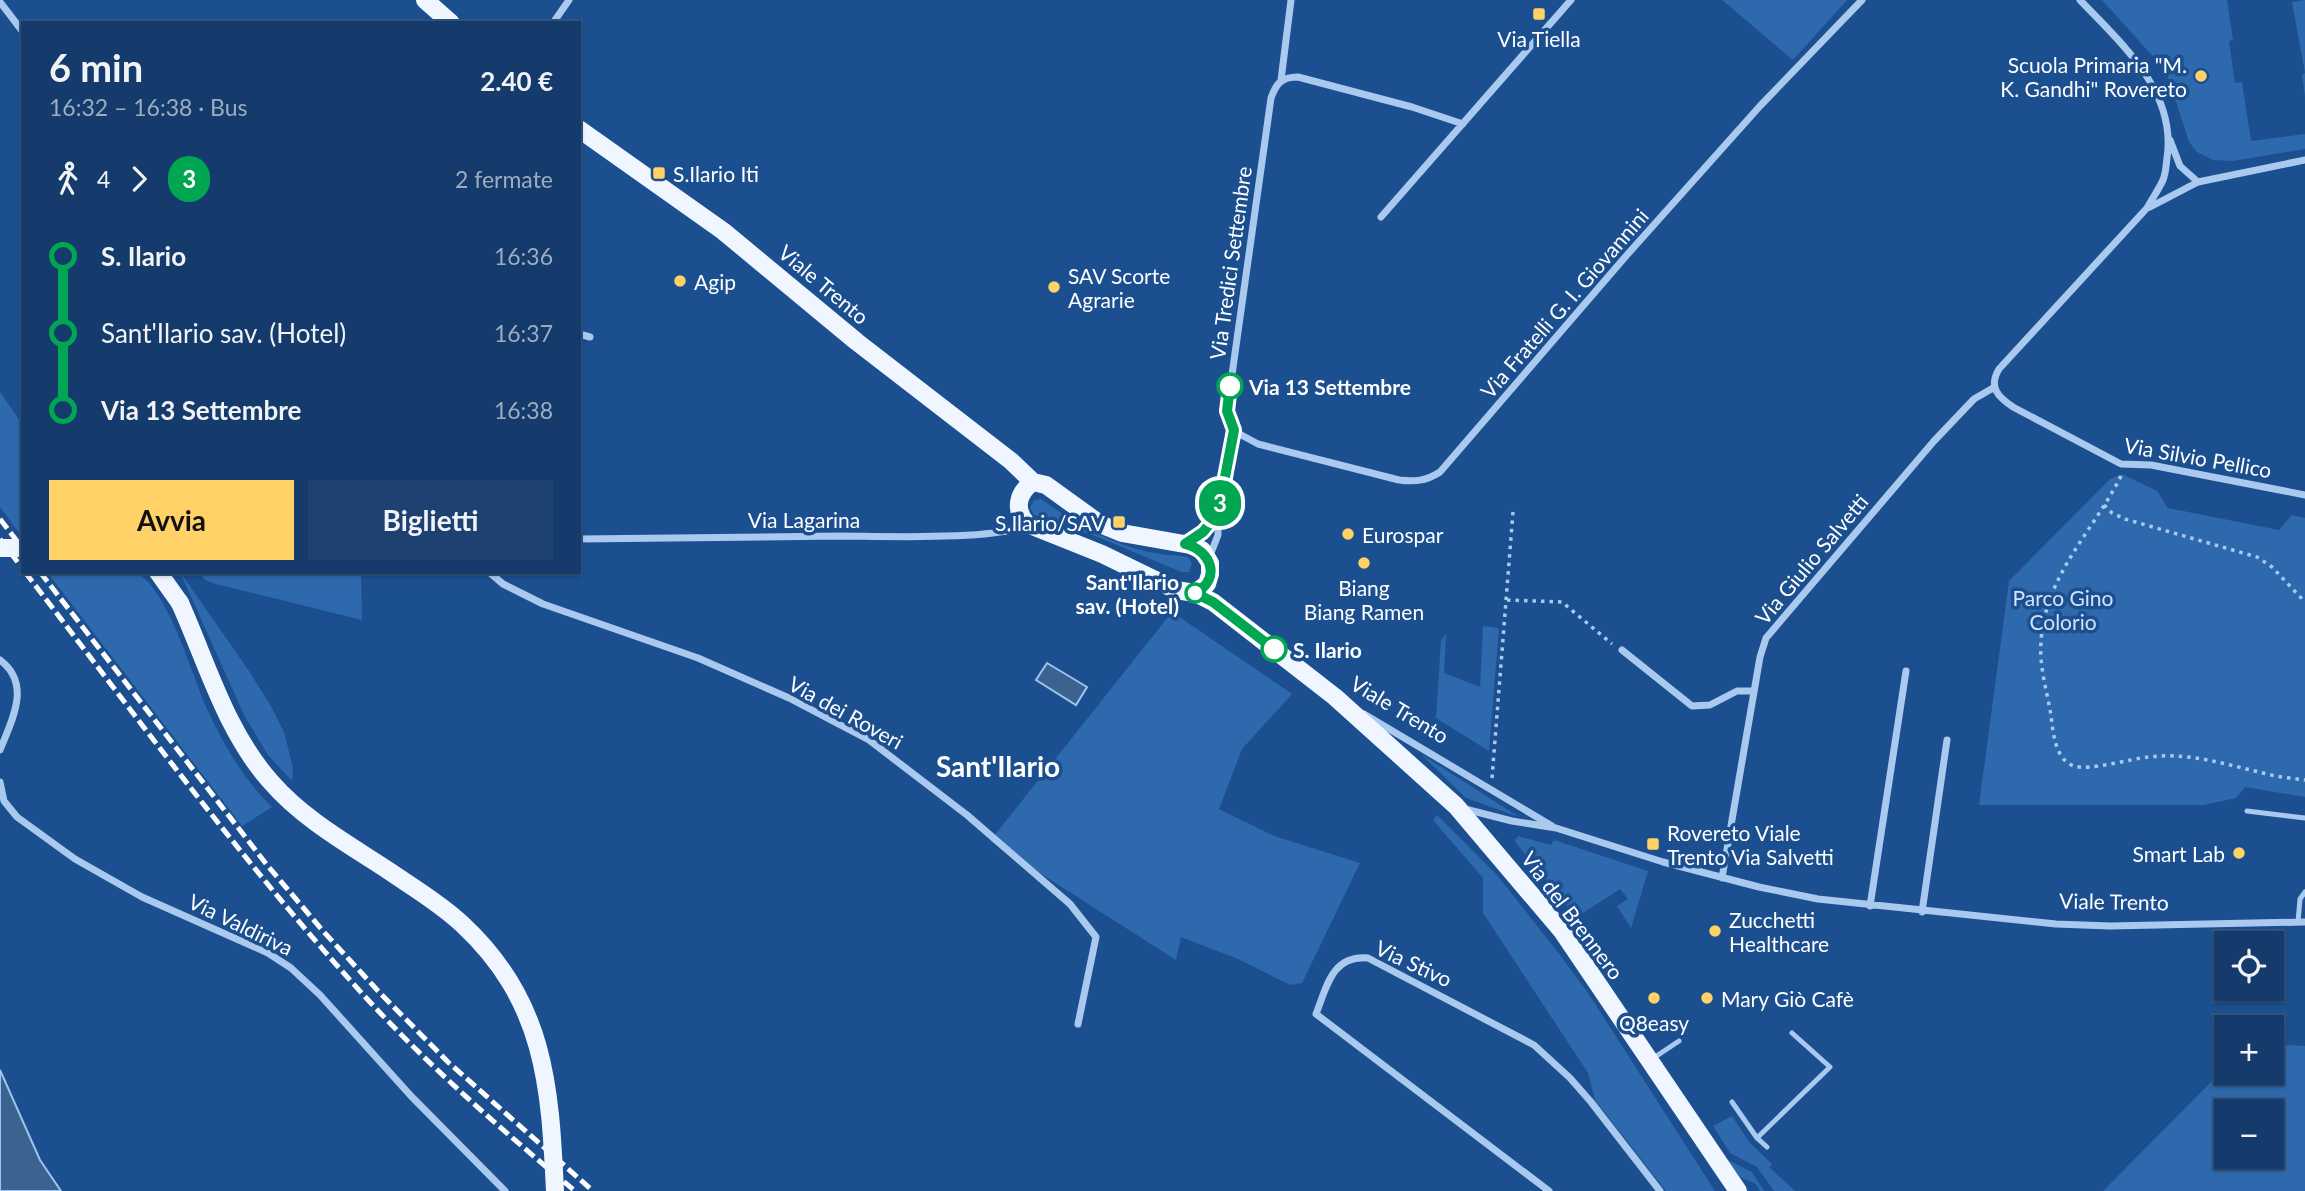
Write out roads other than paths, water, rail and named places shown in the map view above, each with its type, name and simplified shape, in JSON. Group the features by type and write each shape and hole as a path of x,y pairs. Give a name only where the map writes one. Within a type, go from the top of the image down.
{"main road":[{"path":"425,0 449,21"},
{"name":"Viale Trento","path":"581,130 723,231 857,342 1011,461 1033,482 1046,485 1111,529 1185,544 1202,550 1208,560"},
{"path":"1027,524 1020,516 1018,507 1026,487 1033,482"},
{"name":"Viale Trento","path":"1027,524 1102,554 1176,590 1195,593 1213,602 1335,697"},
{"path":"0,548 21,548"},
{"path":"1195,593 1207,583 1210,574 1208,560"},
{"path":"159,574 180,603 231,721 249,754 271,782 293,804 325,829 429,898 462,924 511,985 527,1014 541,1050 553,1139 555,1191"},
{"name":"Via del Brennero","path":"1335,697 1456,806 1562,931 1738,1191"}],"street":[{"path":"554,21 569,0"},
{"path":"1291,0 1280,80 1298,77 1412,107 1463,124"},
{"path":"1381,216 1570,0"},
{"name":"Via Fratelli G. I. Giovannini","path":"1234,430 1258,444 1399,480 1416,482 1429,479 1440,472 1751,116 1862,0"},
{"path":"2080,0 2118,39 2149,77 2167,119 2170,139 2180,166 2198,181"},
{"path":"0,2 21,29"},
{"name":"Via Tredici Settembre","path":"1208,560 1218,535 1218,514 1234,430 1227,411 1271,99 1280,80"},
{"name":"Via Giulio Salvetti","path":"1722,878 1760,657 1766,638 1934,441 1975,399 1993,388 1996,375 2005,362 2147,208 2164,177 2170,139"},
{"path":"2147,208 2198,181 2305,160"},
{"path":"581,335 590,337"},
{"name":"Via Silvio Pellico","path":"1993,388 2002,400 2121,464 2151,465 2305,495"},
{"path":"1185,544 1203,532 1218,514"},
{"name":"Via Lagarina","path":"581,539 939,536 1002,533 1019,530 1027,524"},
{"name":"Via dei Roveri","path":"491,574 503,584 543,604 698,658 789,698 869,740 906,766 1070,904 1096,937 1078,1024"},
{"path":"1620,649 1692,706 1701,708 1737,691 1754,691"},
{"path":"0,660 16,676 18,688 8,732 0,750"},
{"path":"1870,906 1906,671"},
{"name":"Viale Trento","path":"1335,697 1556,828"},
{"path":"1922,912 1947,740"},
{"name":"Via Valdiriva","path":"0,782 4,801 17,817 75,859 142,897 268,953 291,968 320,995 411,1096 505,1191"},
{"name":"Viale Trento","path":"1456,806 1512,821 1556,828 1722,878 1797,896 1922,912 2097,926 2301,922"},
{"name":"Via Stivo","path":"1549,1191 1315,1014 1339,965 1350,958 1368,958 1534,1045 1570,1078 1591,1102 1660,1191"}],"lane":[{"path":"2247,811 2305,818"},
{"path":"2301,922 2300,899 2305,892"},
{"path":"1757,1138 1830,1066 1792,1033"},
{"path":"1649,1061 1679,1041"},
{"path":"1732,1102 1757,1138 1767,1147"}],"railway":[{"path":"0,519 21,546"},
{"path":"0,539 21,566"},
{"path":"27,574 192,790 323,950 369,1001 443,1075 575,1191"},
{"path":"42,574 267,865 323,931 448,1062 593,1191"}],"place":[{"name":"Via Tiella","path":"1539,14"},
{"name":"Scuola Primaria \"M. K. Gandhi\" Rovereto","path":"2201,76"},
{"name":"S.Ilario Iti","path":"659,173"},
{"name":"Agip","path":"680,281"},
{"name":"SAV Scorte Agrarie","path":"1054,287"},
{"name":"Via 13 Settembre","path":"1230,386"},
{"name":"S.Ilario/SAV","path":"1119,522"},
{"name":"Eurospar","path":"1348,534"},
{"name":"Biang Biang Ramen","path":"1364,563"},
{"name":"Sant'Ilario sav. (Hotel)","path":"1195,593"},
{"name":"S. Ilario","path":"1274,649"},
{"name":"Rovereto Viale Trento Via Salvetti","path":"1653,844"},
{"name":"Smart Lab","path":"2239,853"},
{"name":"Zucchetti Healthcare","path":"1715,931"},
{"name":"Q8easy","path":"1654,998"},
{"name":"Mary Giò Cafè","path":"1707,998"}],"district":[{"name":"Sant'Ilario","path":"998,766"}],"park label":[{"name":"Parco Gino Colorio","path":"2063,609"}]}
